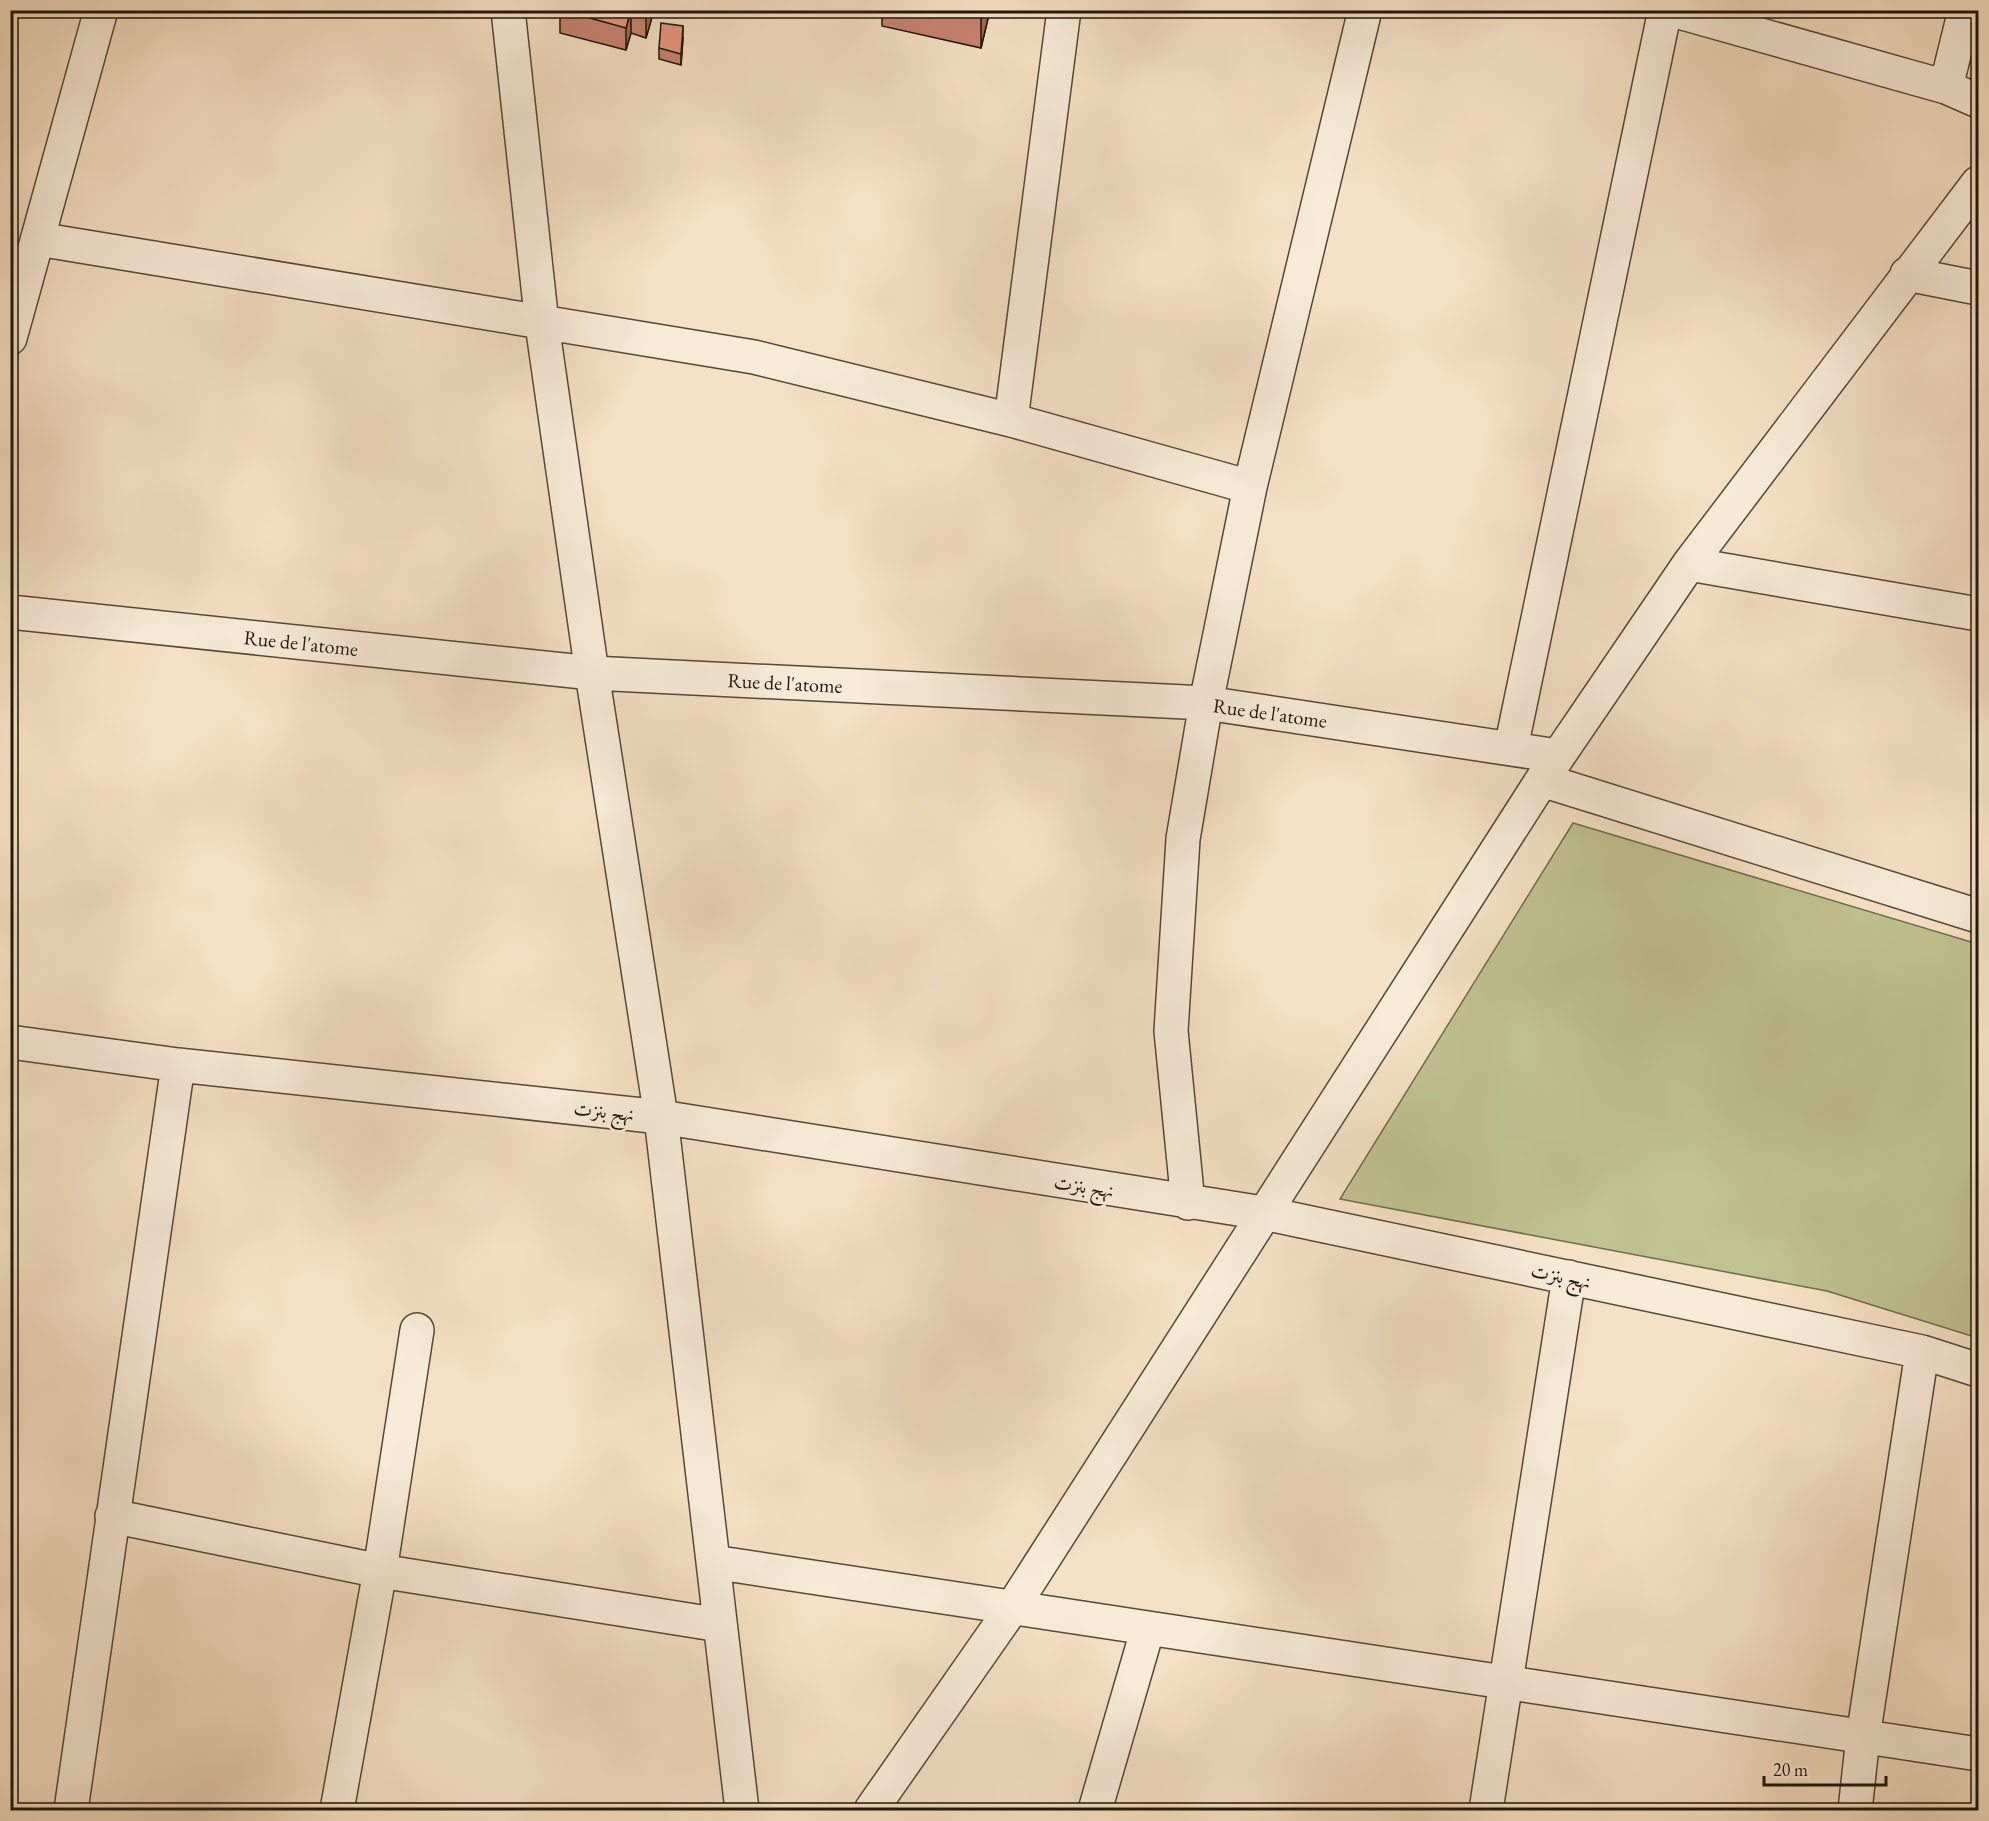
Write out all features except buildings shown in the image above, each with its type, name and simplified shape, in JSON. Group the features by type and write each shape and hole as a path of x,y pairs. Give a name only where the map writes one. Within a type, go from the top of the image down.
{"street":[{"path":"10,338 26,258 101,10"},
{"path":"508,10 542,324 592,673 661,1117 741,1810"},
{"path":"1011,420 1064,10"},
{"path":"1188,1203 1171,1031 1183,839 1206,703 1250,487 1365,10"},
{"path":"1511,748 1665,10"},
{"path":"1672,10 1946,87 1978,101"},
{"path":"1946,87 1965,10"},
{"path":"871,1810 1012,1608 1550,768 1689,564 1978,183"},
{"path":"26,258 542,324 754,357 1011,420 1250,487"},
{"path":"1907,274 1978,288"},
{"path":"1689,564 1978,614"},
{"name":"Rue de l'atome","path":"10,612 592,673 1206,703 1511,748 1550,768 1978,916"},
{"name":"نهج بنزت","path":"10,1042 178,1065 661,1117 1188,1203 1263,1213 1922,1352 1978,1370"},
{"path":"71,1810 178,1065"},
{"path":"1486,1810 1569,1277"},
{"path":"337,1810 380,1571 417,1330"},
{"path":"1856,1810 1863,1737 1922,1352"},
{"path":"112,1516 380,1571 720,1625"},
{"path":"713,1562 1978,1754"},
{"path":"1095,1810 1148,1628"}],"green space":[{"path":"1573,823 1978,944 1978,1338 1827,1291 1340,1199"}]}
